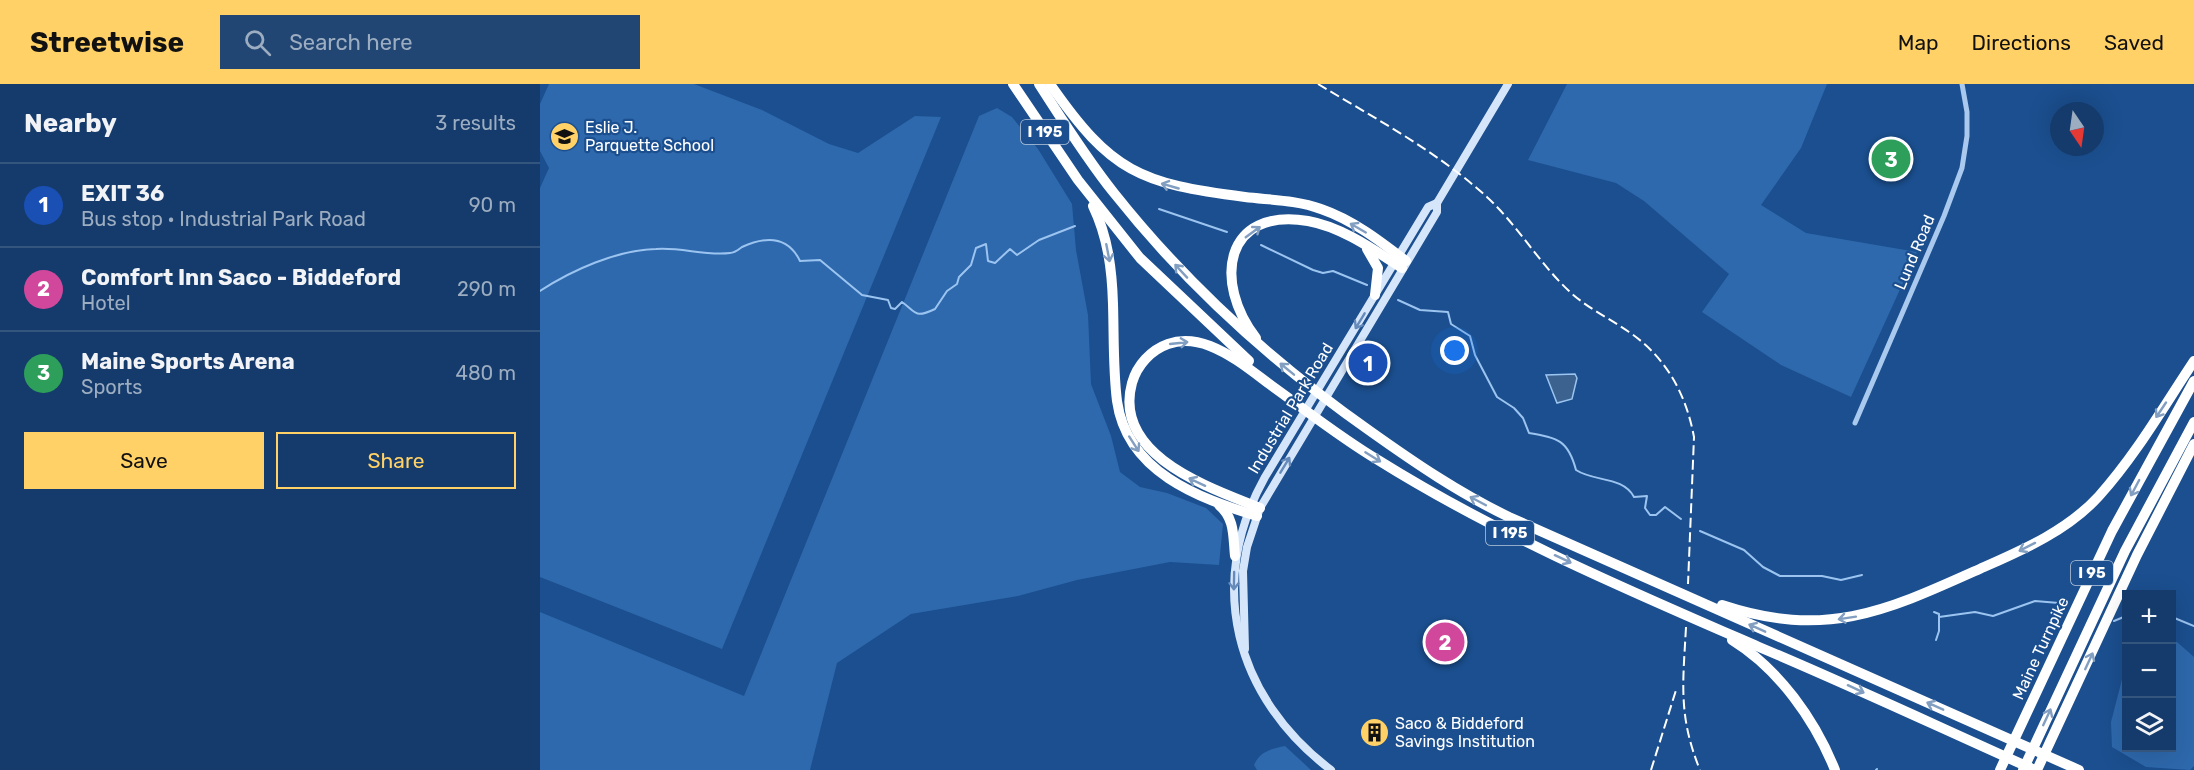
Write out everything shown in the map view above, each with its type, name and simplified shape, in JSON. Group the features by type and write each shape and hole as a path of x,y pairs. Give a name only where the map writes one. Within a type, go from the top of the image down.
{"highway":[{"name":"I 195","path":"1013,84 1078,180 1140,258 1294,402 1324,424 1438,496 1551,554 1706,624"},
{"name":"I 195","path":"1039,84 1080,147 1148,235 1219,309 1269,355 1304,383 1430,474 1485,505 1666,585"},
{"path":"1050,84 1093,140 1116,160 1138,174 1183,189 1290,202 1322,209 1361,229 1400,262"},
{"path":"1078,180 1098,216 1110,258 1118,401 1126,429 1143,456 1164,477 1183,489 1209,499 1254,511"},
{"path":"1269,355 1248,327 1233,295 1230,272 1239,245 1257,227 1289,219 1324,225 1400,262"},
{"path":"1358,241 1377,262 1378,276 1375,295"},
{"path":"1254,511 1183,476 1155,453 1139,430 1132,411 1133,378 1138,368 1154,351 1179,342 1201,343 1231,356 1294,402"},
{"path":"1666,585 1744,612 1797,621 1848,619 1903,604 2029,547 2087,507 2122,468 2194,361"},
{"name":"Maine Turnpike","path":"2000,770 2112,531 2194,381"},
{"name":"I 95","path":"2023,770 2125,551 2194,422"},
{"path":"1706,624 2036,770 2137,555 2194,444"},
{"path":"1209,499 1228,514 1232,526 1235,556"},
{"path":"1666,585 2079,770"},
{"path":"1706,624 1753,656 1791,695 1816,731 1835,770"}],"main road":[{"name":"Industrial Park Road","path":"1331,770 1304,748 1281,723 1263,693 1239,639 1235,611 1235,556 1254,511 1375,295 1437,212 1437,203 1508,84"},
{"name":"Industrial Park Road","path":"1245,650 1243,571 1254,511 1400,262"}],"street":[{"name":"Lund Road","path":"1855,423 1944,216 1962,168 1967,124 1962,84"}],"shaded area":[{"path":"549,84 694,84 762,110 829,144 858,153 915,116 941,117 722,649 540,577 540,188 549,168 540,151 540,104"},
{"path":"1567,84 1827,84 1801,148 1761,205 1806,233 1917,252 1851,397 1781,365 1702,312 1729,274 1644,201 1616,183 1528,160"},
{"path":"997,108 1012,117 1038,149 1072,204 1076,250 1088,315 1091,384 1111,436 1120,472 1140,487 1167,493 1206,508 1223,524 1219,565 1170,562 1077,580 1018,596 911,614 837,663 810,770 540,770 540,612 744,696 979,116"},
{"path":"1575,374 1577,378 1572,399 1557,403 1546,375"},
{"path":"2176,642 2194,657 2194,766 2190,770 2146,767 2112,747 2111,722 2122,679 2122,752 2176,752"},
{"path":"1285,746 1311,770 1257,770 1254,765 1263,754"}],"waterway":[{"path":"1159,209 1227,232"},
{"path":"540,291 595,262 626,253 665,249 721,254 732,253 751,243 775,240 789,247 800,261 820,260 862,295 888,300 891,308 895,309 902,302 916,313 923,314 935,309 947,291 957,284 959,277 971,265 976,248 986,244 988,261 995,263 1010,249 1017,255 1039,240 1075,226"},
{"path":"1261,245 1313,270 1323,273 1333,271 1367,285"},
{"path":"1398,300 1420,310 1448,312 1451,324 1470,336 1475,355 1497,397 1514,408 1523,418 1529,433 1555,439 1565,446 1576,470 1583,474 1616,482 1629,490 1634,497 1647,496 1645,508 1650,515 1656,515 1665,507 1681,519"},
{"path":"1700,531 1744,550 1763,567 1780,576 1822,576 1841,580 1862,575"},
{"path":"1939,617 1975,612 1993,616 2035,601 2059,603"},
{"path":"1934,612 1939,614 1939,631 1936,640"},
{"path":"2114,621 2122,618"},
{"path":"2176,619 2194,626"}],"railway":[{"path":"1318,84 1406,137 1469,181 1499,209 1569,291 1583,303 1642,342 1664,365 1680,391 1694,437 1688,584"},
{"path":"1686,627 1683,683 1685,716 1700,770"},
{"path":"1651,770 1677,687"}],"place":[{"name":"Eslie J. Parquette School","path":"564,136"},
{"name":"Maine Sports Arena","path":"1891,159"},
{"name":"EXIT 36","path":"1368,363"},
{"name":"Comfort Inn Saco - Biddeford","path":"1445,642"},
{"name":"Saco & Biddeford Savings Institution","path":"1374,732"}]}
